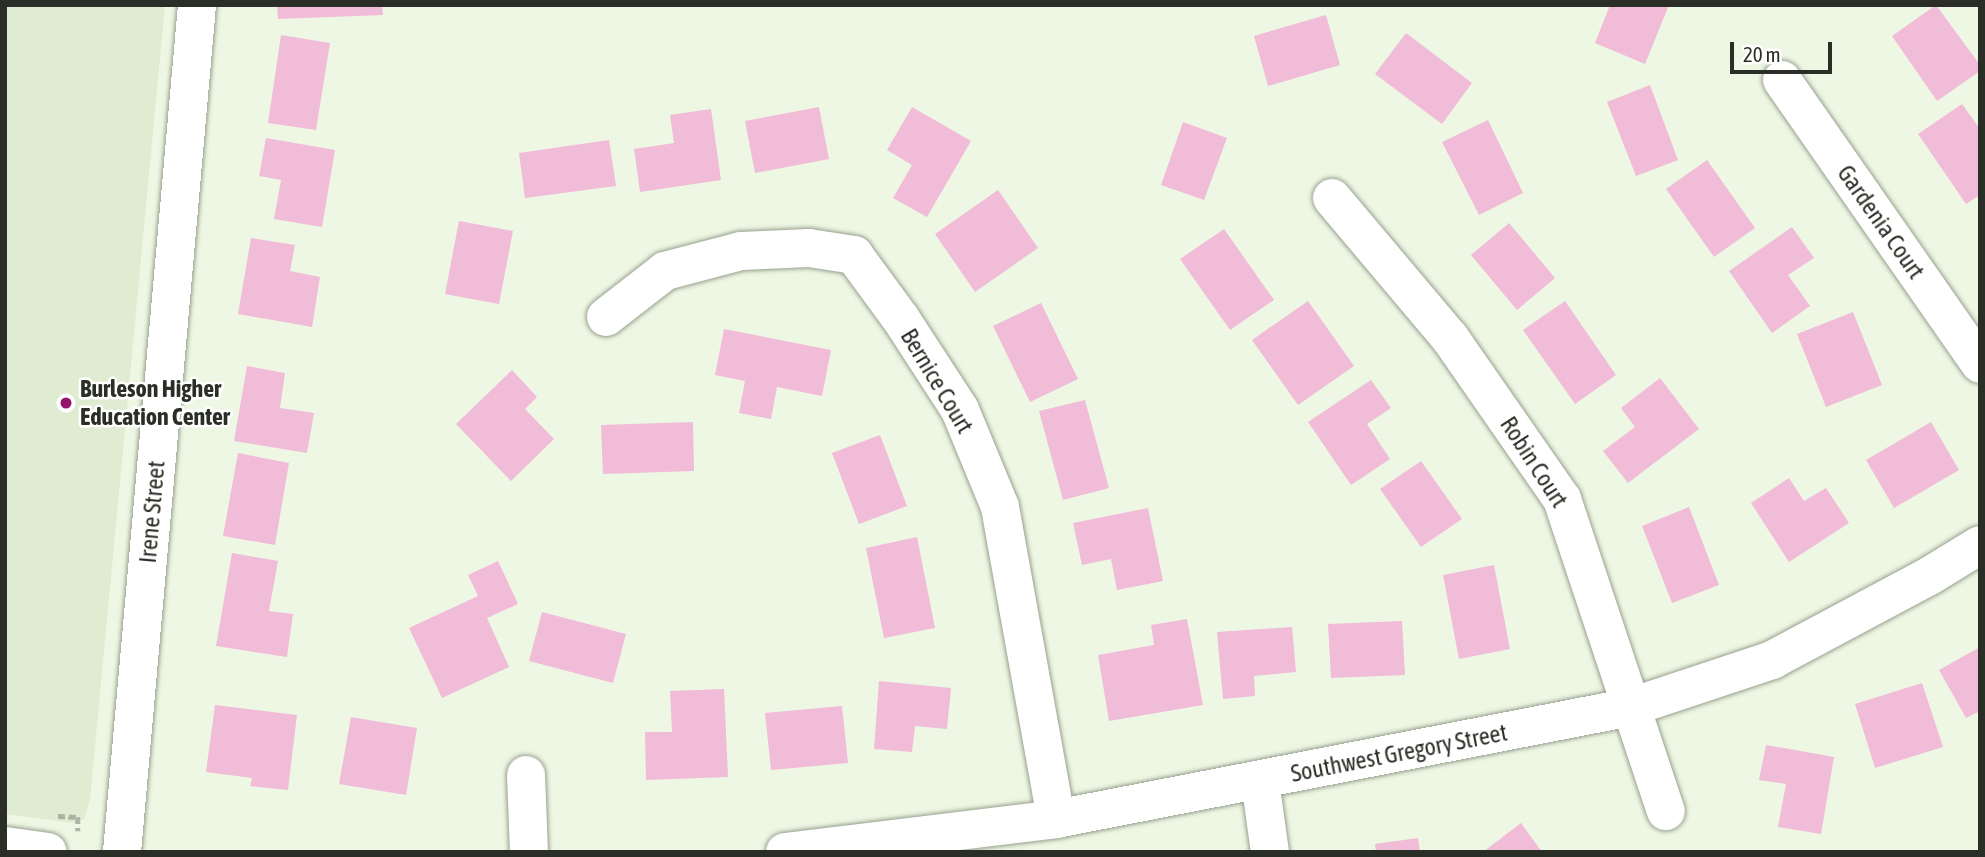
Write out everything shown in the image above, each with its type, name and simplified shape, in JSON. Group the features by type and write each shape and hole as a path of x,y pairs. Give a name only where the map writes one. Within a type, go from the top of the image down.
{"street":[{"name":"Irene Street","path":"122,852 197,5"},
{"name":"Gardenia Court","path":"1782,80 1980,364"},
{"name":"Robin Court","path":"1332,198 1450,338 1562,499 1666,811"},
{"name":"Bernice Court","path":"606,317 666,271 741,251 809,248 854,256 901,319 960,410 1000,507 1056,819"},
{"name":"Southwest Gregory Street","path":"785,852 1056,819 1631,707 1772,660 1931,575 1980,545"},
{"path":"526,775 529,852"},
{"path":"1261,781 1270,852"},
{"path":"5,846 48,852"}],"shaded area":[{"name":"Burleson Higher Education Center","path":"5,5 165,5 90,800 84,819 73,823 5,814"}],"building":[{"path":"277,5 382,5 383,15 278,19"},
{"path":"1610,5 1669,5 1645,64 1595,43"},
{"path":"1936,5 1980,65 1980,71 1937,101 1892,36"},
{"path":"1326,15 1340,65 1268,86 1254,36"},
{"path":"1406,33 1472,83 1442,124 1375,74"},
{"path":"281,35 330,43 316,130 268,123"},
{"path":"1650,85 1678,160 1636,176 1607,102"},
{"path":"1962,104 1980,129 1980,195 1966,204 1918,134"},
{"path":"819,107 829,159 755,173 745,121"},
{"path":"912,107 971,141 927,217 893,198 912,165 887,150"},
{"path":"711,109 721,180 640,192 634,149 674,143 670,115"},
{"path":"1488,120 1523,193 1479,215 1442,142"},
{"path":"1183,122 1227,138 1204,200 1161,185"},
{"path":"266,138 335,150 322,227 274,219 281,180 259,176"},
{"path":"609,140 616,186 525,198 519,153"},
{"path":"1707,160 1755,228 1714,257 1666,189"},
{"path":"998,190 1038,248 975,292 935,234"},
{"path":"459,221 513,231 499,304 445,294"},
{"path":"1509,223 1555,278 1517,310 1471,255"},
{"path":"1792,227 1814,258 1788,275 1810,306 1772,333 1729,271"},
{"path":"1224,229 1274,300 1230,330 1180,259"},
{"path":"251,238 295,245 290,271 320,277 312,327 238,314"},
{"path":"1308,301 1354,366 1298,405 1252,340"},
{"path":"1565,301 1616,375 1575,404 1523,330"},
{"path":"1041,303 1078,379 1030,402 993,326"},
{"path":"1853,312 1882,385 1826,407 1797,334"},
{"path":"724,329 831,350 822,396 777,387 771,419 739,413 745,381 715,375"},
{"path":"247,366 285,373 280,408 314,413 307,453 234,441"},
{"path":"512,370 537,397 525,409 554,439 511,481 456,424"},
{"path":"1660,378 1699,429 1628,483 1603,451 1635,427 1621,408"},
{"path":"1371,380 1391,408 1367,424 1390,459 1351,485 1308,422"},
{"path":"1085,400 1109,488 1063,500 1039,411"},
{"path":"693,422 694,471 603,474 601,425"},
{"path":"1931,422 1959,470 1894,508 1866,460"},
{"path":"880,435 907,506 859,524 832,453"},
{"path":"238,453 289,463 275,545 223,536"},
{"path":"1421,461 1462,519 1421,547 1380,489"},
{"path":"1789,478 1804,501 1826,488 1849,523 1789,562 1751,503"},
{"path":"1689,507 1719,585 1672,603 1642,526"},
{"path":"1148,508 1163,581 1117,590 1111,559 1082,565 1073,523"},
{"path":"917,537 935,628 884,638 866,548"},
{"path":"232,553 278,561 269,611 293,614 287,657 216,646"},
{"path":"498,561 518,604 487,618 509,667 442,698 409,628 478,596 468,575"},
{"path":"1494,565 1510,649 1459,659 1443,575"},
{"path":"542,612 626,634 613,683 529,661"},
{"path":"1187,619 1203,705 1109,721 1098,655 1154,645 1151,625"},
{"path":"1402,621 1405,675 1331,678 1328,624"},
{"path":"1292,627 1296,672 1254,676 1255,696 1223,699 1217,632"},
{"path":"1980,647 1980,711 1966,718 1939,670"},
{"path":"879,681 951,688 947,729 915,726 912,752 874,749"},
{"path":"1922,683 1943,747 1875,768 1855,704"},
{"path":"724,689 728,777 646,780 645,732 672,732 670,691"},
{"path":"215,705 297,715 288,790 250,786 252,778 206,772"},
{"path":"842,706 848,763 771,770 765,713"},
{"path":"351,717 417,728 406,795 339,784"},
{"path":"1766,745 1834,757 1821,834 1778,827 1786,784 1759,780"},
{"path":"1521,823 1542,852 1483,852"},
{"path":"1418,838 1420,852 1376,852 1375,844"}],"place":[{"name":"Burleson Higher Education Center","path":"66,403"}]}
